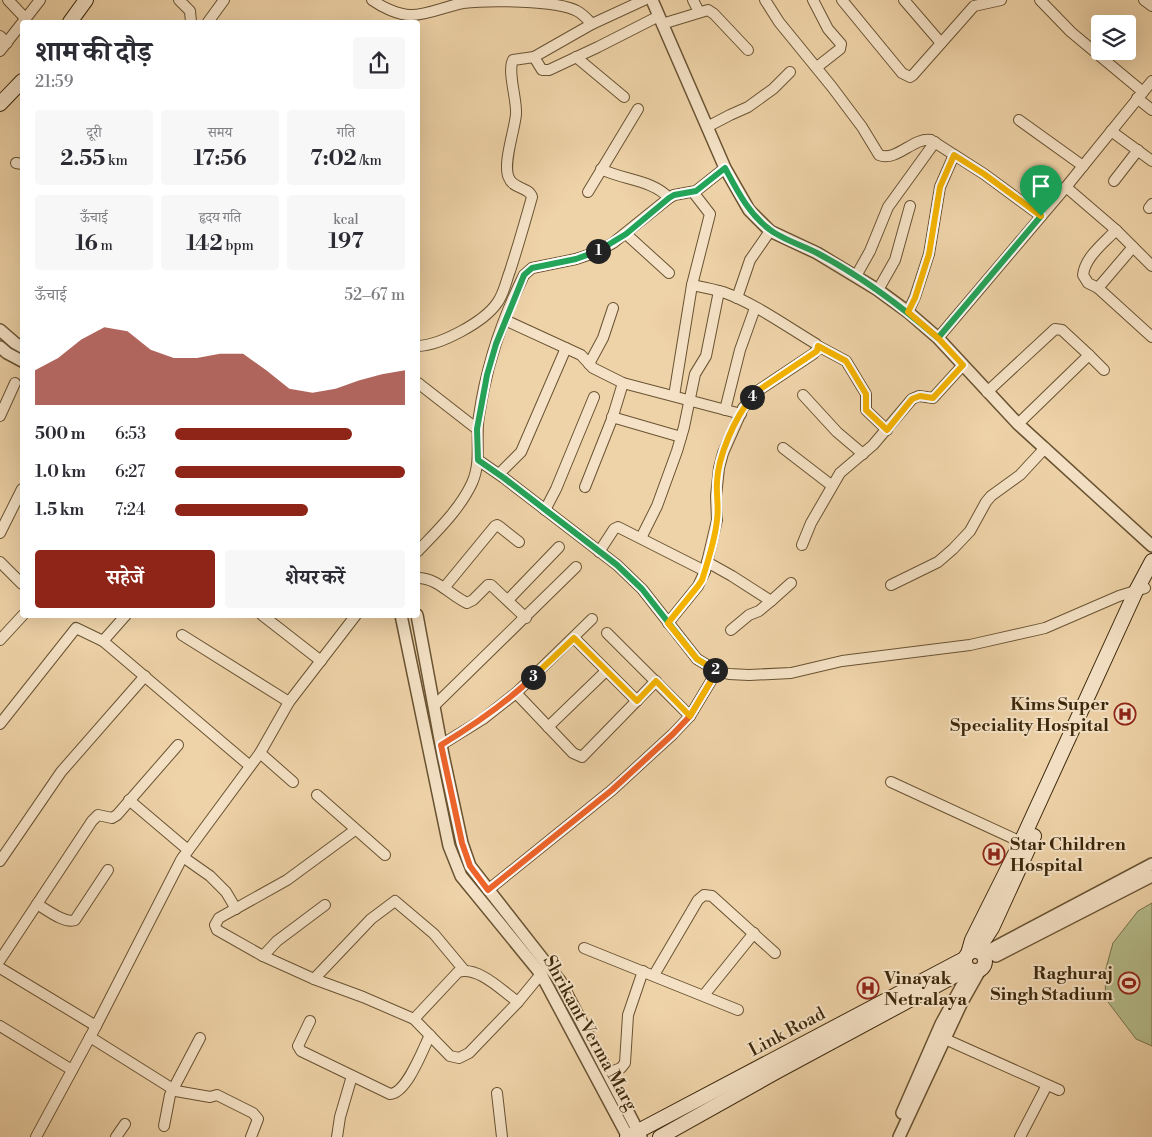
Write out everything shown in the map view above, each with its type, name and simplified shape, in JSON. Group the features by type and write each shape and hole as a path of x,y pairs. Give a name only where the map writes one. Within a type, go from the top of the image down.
{"main road":[{"path":"72,20 86,1"},
{"path":"81,20 86,1"},
{"path":"0,104 20,83"},
{"path":"0,115 20,96"},
{"path":"974,961 992,928 1144,585 1152,561"},
{"path":"974,961 972,940 1144,585"},
{"name":"Link Road","path":"632,1136 974,961"},
{"name":"Link Road","path":"660,1137 974,961"}],"street":[{"path":"8,0 23,20"},
{"path":"25,20 40,0"},
{"path":"178,0 190,12 191,20"},
{"path":"209,20 224,0"},
{"path":"372,0 389,9 410,15 464,3 498,0 558,5 578,11 592,24"},
{"path":"420,346 427,346 456,335 491,310 501,296 532,197 528,191 512,184 507,173 516,104 511,64 513,60 534,57 592,24 644,0"},
{"path":"652,0 725,168 749,210 770,231 817,253 878,290 908,312 938,338 1018,424 1152,546"},
{"path":"693,0 699,12"},
{"path":"765,0 779,22 817,67 862,127 879,154 884,156 901,151 923,139 931,140 984,174 1041,216"},
{"path":"813,0 828,29 842,44 840,49 817,67"},
{"path":"842,0 884,53 906,76 913,75 974,6 1001,0"},
{"path":"904,0 941,43"},
{"path":"1040,0 1071,32 1140,95 1152,110"},
{"path":"1144,0 1152,6"},
{"path":"534,57 540,68 545,71 660,20 708,10 748,50"},
{"path":"0,51 4,39 20,25"},
{"path":"576,57 624,97"},
{"path":"707,127 748,107 773,89 790,72"},
{"path":"938,338 1152,81"},
{"path":"588,192 638,109"},
{"path":"1019,120 1083,166"},
{"path":"1111,131 1152,161"},
{"path":"856,276 870,251 888,206 935,142"},
{"path":"1114,181 1138,150"},
{"path":"908,312 915,298 929,254 940,187 954,155"},
{"path":"420,549 463,499 472,483 478,460 477,429 487,375 496,344 517,288 527,270 576,259 613,244 669,198 674,195 693,192 725,168"},
{"path":"601,169 653,186 664,192 669,198"},
{"path":"1066,186 1116,230 1152,266"},
{"path":"674,396 692,285 710,214 693,192"},
{"path":"878,290 895,260 910,206"},
{"path":"1116,230 1093,255 1083,270 1083,275 1085,279 1098,288 1152,338"},
{"path":"737,298 750,260 770,231"},
{"path":"626,234 669,273"},
{"path":"1098,288 1133,247"},
{"path":"692,285 719,291 737,298 846,361 866,394 866,410 887,430"},
{"path":"641,538 667,479 680,437 695,374 706,356 719,291"},
{"path":"589,364 603,338 613,308"},
{"path":"726,410 740,350 755,308"},
{"path":"505,320 581,355 589,364 607,376 624,383 741,414"},
{"path":"987,392 1054,329 1062,330 1104,370"},
{"path":"0,330 20,346"},
{"path":"668,623 698,586 706,567 718,520 716,488 719,468 723,453 741,414 751,398 759,390 817,351 818,346"},
{"path":"0,347 20,360"},
{"path":"499,474 521,452 566,348"},
{"path":"1018,424 1089,355"},
{"path":"802,545 811,522 831,485 840,473 863,454 887,430 912,399 920,396 933,398 963,365"},
{"path":"0,416 15,383"},
{"path":"585,487 624,383"},
{"path":"420,385 477,429"},
{"path":"803,395 837,432 863,454"},
{"path":"545,510 556,489 594,397"},
{"path":"612,417 680,437"},
{"path":"783,448 831,485"},
{"path":"891,585 938,562 953,549 970,531 991,496 1020,475 1045,448"},
{"path":"478,460 499,474 599,552 642,589 697,659 717,671 729,674 791,673 842,660 970,644 1046,628 1144,585"},
{"path":"0,533 20,493"},
{"path":"444,588 495,526 500,527 519,542"},
{"path":"599,552 618,526 706,567 732,576 771,601"},
{"path":"508,600 559,547"},
{"path":"0,562 20,582"},
{"path":"434,706 526,618 576,566"},
{"path":"420,578 426,578 462,601 470,603 491,584 526,618"},
{"path":"731,630 749,615 771,601 791,583"},
{"path":"0,640 20,618"},
{"path":"103,641 123,618"},
{"path":"266,618 321,661"},
{"path":"274,624 279,618"},
{"path":"36,1137 96,1026 185,853 260,754 289,702 354,618"},
{"name":"Shrikant Verma Marg","path":"402,618 449,846 461,876 541,974 632,1136"},
{"name":"Shrikant Verma Marg","path":"418,618 441,745 462,843 470,866 560,981 608,1073 632,1136"},
{"path":"441,745 483,719 516,693 592,620"},
{"path":"0,724 76,628 103,641 250,766"},
{"path":"607,633 690,716"},
{"path":"182,635 289,702"},
{"path":"574,638 637,701"},
{"path":"548,727 606,671"},
{"path":"488,890 612,790 673,734 690,716 717,671"},
{"path":"0,861 61,772 145,676"},
{"path":"516,693 573,753 582,757 656,681"},
{"path":"0,960 96,816 114,817 178,745"},
{"path":"260,754 293,782"},
{"path":"891,782 1021,842"},
{"path":"317,795 385,855"},
{"path":"129,800 226,892 236,909"},
{"path":"355,830 287,880 219,918 215,925 217,930 263,956 314,979 414,1019 450,1056 459,1058 464,1057 518,1002 541,974"},
{"name":"Link Road","path":"974,961 1152,864"},
{"path":"38,904 66,920 75,920 108,870"},
{"name":"Link Road","path":"974,961 1152,876"},
{"path":"654,975 698,900 704,895 712,896 776,952"},
{"path":"314,979 371,919 395,902 434,934 464,970"},
{"path":"263,956 277,941 325,906"},
{"path":"704,995 754,933"},
{"path":"584,948 738,1010"},
{"path":"899,1137 962,1002 974,961"},
{"path":"891,1137 941,1024 974,961"},
{"path":"0,968 96,1026"},
{"path":"414,1019 458,972 464,970 475,972 518,1002"},
{"path":"608,1073 621,1068 625,1063 628,1015 643,971"},
{"path":"310,1021 299,1042 299,1049 390,1094 396,1093 413,1071 430,1035"},
{"path":"0,1026 72,1070"},
{"path":"90,1037 173,1089 210,1097 217,1095 254,1113 258,1119 251,1137"},
{"path":"164,1126 170,1096 200,1038"},
{"path":"945,1039 1059,1090"},
{"path":"337,1137 340,1116 352,1076"},
{"path":"1020,1137 1048,1085"},
{"path":"497,1093 502,1137"},
{"path":"116,1137 125,1124"}],"green space":[{"name":"Raghuraj Singh Stadium","path":"1152,903 1152,1046 1136,1039 1105,998 1106,968 1113,943 1138,911"}],"place":[{"name":"Kims Super Speciality Hospital","path":"1125,714"},
{"name":"Star Children Hospital","path":"994,854"},
{"name":"Raghuraj Singh Stadium","path":"1129,983"},
{"name":"Vinayak Netralaya","path":"868,988"}],"route":[{"path":"1041,216 938,338 908,312 878,290 817,253 770,231 749,210 725,168 696,191 674,195 669,198 613,244 576,259 527,270 517,288 496,344 487,375 477,429 478,460 490,467 617,565 642,589 654,604 668,623 685,645 697,659 707,667 717,671 690,716 673,734 612,790 488,890 470,866 462,843 441,745 483,719 516,693 574,638 637,701 656,681 690,716 717,671 707,667 697,659 668,623 702,580 718,520 716,496 719,468 723,453 743,408 759,390 817,351 818,346 846,361 858,384 866,394 866,410 869,415 887,430 912,399 920,396 933,398 963,365 938,338 908,312 915,298 929,254 942,179 954,155 984,174 1041,216"}]}
